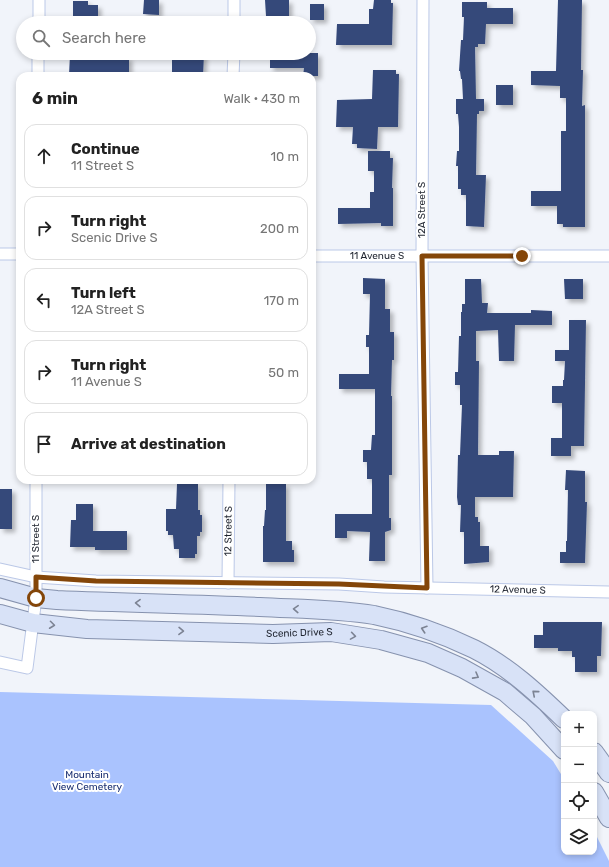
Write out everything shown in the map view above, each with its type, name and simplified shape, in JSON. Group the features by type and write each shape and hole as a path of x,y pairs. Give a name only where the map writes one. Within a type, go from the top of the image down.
{"main road":[{"path":"0,588 36,598 57,600 197,604 347,612 375,616 422,628 475,649 504,666 561,716"},
{"name":"Scenic Drive S","path":"0,614 33,623 87,629 273,634 331,632 381,640 428,653 462,668 505,692 533,716 561,747"},
{"path":"597,756 609,773"},
{"path":"597,797 609,818"}],"street":[{"path":"39,0 39,16"},
{"path":"234,0 234,16"},
{"name":"12A Street S","path":"423,0 422,256 427,588"},
{"path":"38,60 38,72"},
{"path":"233,72 234,60"},
{"path":"0,254 16,254"},
{"name":"11 Avenue S","path":"316,256 609,256"},
{"name":"11 Street S","path":"0,662 27,668 36,598 36,484"},
{"name":"12 Street S","path":"228,583 229,484"},
{"path":"0,569 36,577 96,581 339,584 427,588"},
{"name":"12 Avenue S","path":"427,588 609,592"}],"green space":[{"name":"Mountain View Cemetery","path":"0,692 491,705 553,761 561,774 561,855 597,855 597,837 609,861 609,867 0,867"}],"building":[{"path":"144,0 159,0 159,15 143,14"},
{"path":"265,0 289,0 289,16 266,16"},
{"path":"374,0 391,0 391,3 393,3 392,45 336,45 337,24 369,24 369,9 373,9"},
{"path":"558,0 582,0 581,70 583,70 582,106 585,105 585,227 563,227 563,224 557,224 557,206 531,206 531,191 561,191 561,131 566,131 566,98 560,98 560,86 531,85 531,71 556,71"},
{"path":"73,1 88,1 88,5 98,5 98,16 73,16"},
{"path":"462,2 487,2 487,8 513,8 513,24 486,24 485,44 478,44 478,47 475,47 476,99 484,99 484,111 479,111 479,114 477,114 476,175 486,175 484,227 466,226 466,195 461,195 461,189 458,189 458,166 456,166 457,151 459,151 459,127 458,114 456,114 456,99 463,99 462,79 459,71 464,17 462,17"},
{"path":"310,4 324,4 324,20 316,20 316,16 310,16"},
{"path":"316,53 318,53 318,76 316,76 316,72 304,72 304,68 270,68 270,60 316,60"},
{"path":"70,60 129,60 129,72 69,72"},
{"path":"172,60 204,60 203,72 172,72"},
{"path":"373,70 396,70 396,74 399,74 398,127 378,127 377,149 357,148 357,144 352,144 353,127 336,127 337,100 372,99"},
{"path":"496,85 513,85 513,105 496,105"},
{"path":"368,151 390,151 390,158 393,158 393,226 381,226 381,223 338,224 338,208 370,208 370,192 374,192 374,171 368,171"},
{"path":"363,278 385,279 385,309 390,309 390,332 394,332 394,360 392,360 391,396 392,475 389,475 389,518 391,518 391,530 385,532 385,561 369,561 370,532 347,531 347,538 335,538 335,514 372,514 372,479 367,479 367,462 363,462 363,450 371,450 372,435 375,435 375,389 339,389 339,374 369,374 369,347 366,347 366,335 369,335 370,294 363,294"},
{"path":"465,279 481,279 482,303 488,303 487,313 531,313 531,310 552,311 552,325 515,325 514,361 499,361 498,330 476,331 476,361 479,361 478,455 499,455 499,451 514,451 513,497 475,497 475,517 478,517 478,522 480,522 480,546 489,546 489,562 464,564 464,532 460,532 461,505 458,505 457,497 458,455 460,455 462,405 460,405 460,385 455,385 455,372 458,372 461,312 462,304 465,304"},
{"path":"564,279 583,279 583,299 565,299"},
{"path":"569,320 586,320 584,446 571,446 571,456 551,456 551,438 562,438 562,403 552,403 552,386 563,386 565,361 555,361 555,350 569,350"},
{"path":"566,470 585,471 585,502 587,502 585,563 560,563 560,552 566,552 567,541 568,490 565,490"},
{"path":"177,484 198,484 198,510 200,510 200,515 202,515 202,532 200,532 200,536 197,536 197,554 195,554 195,558 179,558 179,549 174,549 173,535 168,535 168,531 166,531 166,509 176,509"},
{"path":"266,484 286,484 286,541 292,541 294,562 263,562 263,526 266,510"},
{"path":"0,489 12,489 12,529 0,529"},
{"path":"76,504 93,504 93,531 127,531 127,550 95,550 95,547 70,547 71,520 76,520"},
{"path":"543,622 602,622 601,656 597,656 597,672 575,672 575,657 572,657 572,651 558,651 558,648 534,648 534,635 543,635"}],"route":[{"path":"36,598 36,577 96,581 339,584 427,588 422,256 522,256"}]}
